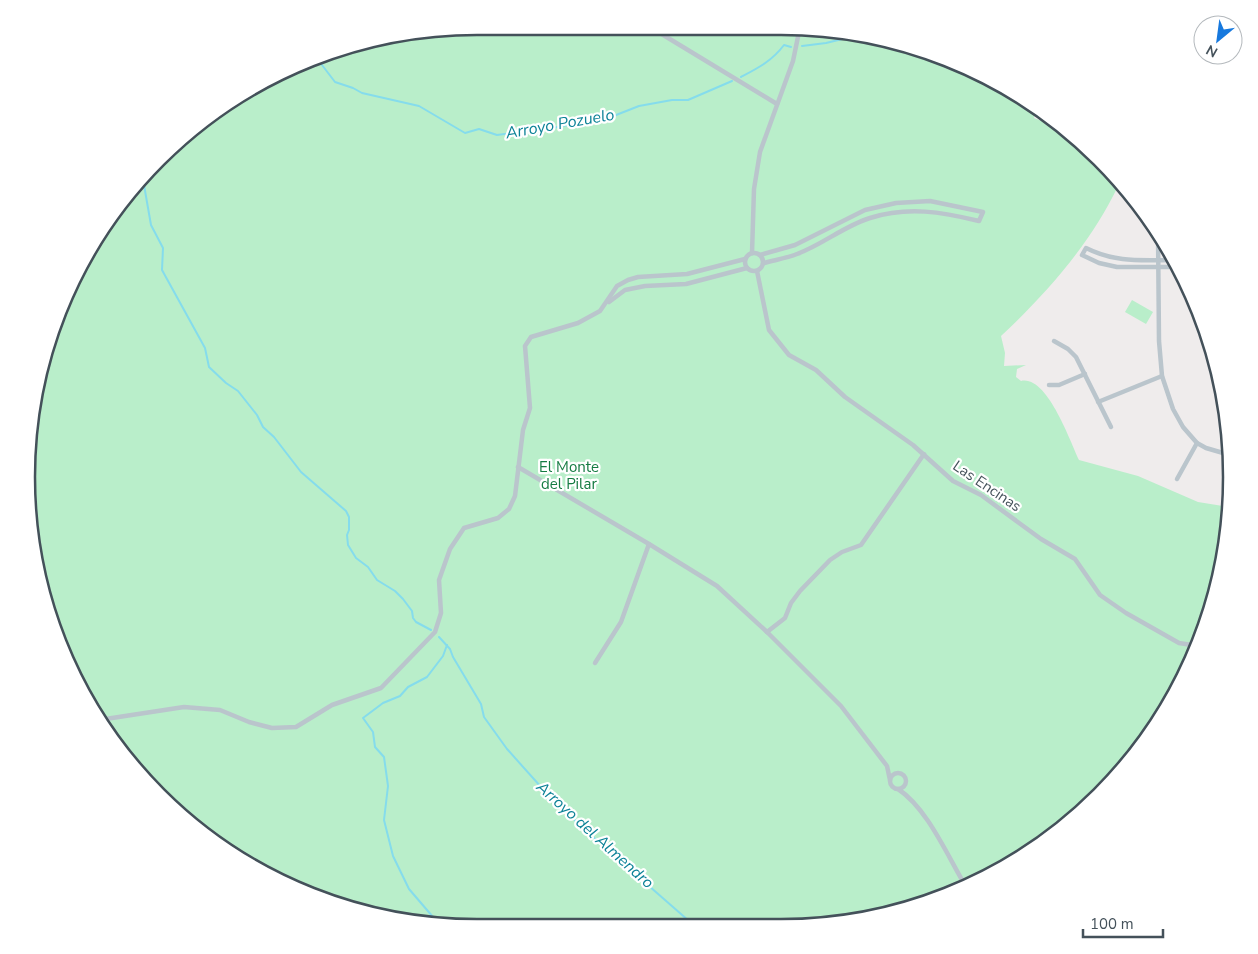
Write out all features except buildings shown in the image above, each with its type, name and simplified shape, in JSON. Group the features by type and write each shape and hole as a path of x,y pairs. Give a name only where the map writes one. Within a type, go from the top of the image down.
{"street":[{"path":"663,35 777,104"},
{"path":"107,719 184,707 220,710 249,722 272,728 296,728 332,705 381,688 436,632 441,613 439,580 450,549 464,528 498,518 509,509 515,496 523,430 530,408 525,346 530,337 578,323 600,311 617,286 628,280 638,277 687,274 745,259 752,253 755,179 760,152 793,61 798,36"},
{"path":"606,304 626,290 645,286 686,284 747,268 757,271 764,263 798,254 868,218 896,212 928,211 945,213 979,222 983,212 930,201 896,202 865,210 796,245 760,255 752,253"},
{"path":"1158,245 1162,376 1173,409 1183,427 1197,443 1222,453"},
{"path":"1166,260 1117,259 1101,256 1086,248 1082,255 1099,263 1117,267 1170,267"},
{"path":"760,255 764,263"},
{"path":"745,259 747,268"},
{"name":"Las Encinas","path":"757,271 769,330 789,355 816,370 845,397 913,445 954,481 981,495 1041,538 1075,559 1100,595 1126,613 1179,643 1190,645"},
{"path":"1054,342 1068,349 1076,357 1111,427"},
{"path":"1049,385 1059,386 1085,374"},
{"path":"1098,402 1162,376"},
{"path":"1177,479 1197,443"},
{"path":"767,632 785,618 800,590 830,560 842,552 861,546 924,454"},
{"path":"518,467 717,586 767,632 841,706 887,766 905,777 908,796"},
{"path":"595,663 620,622 649,544"},
{"path":"887,766 893,787 908,796 930,825 961,880"},
{"path":"890,780 894,775 900,774"},
{"path":"898,789 902,789 906,782"}],"green space":[{"name":"El Monte del Pilar","path":"477,35 781,35 810,36 867,43 923,58 950,69 1002,94 1027,109 1035,115 1034,118 1050,126 1094,164 1116,190 1095,227 1067,266 1001,336 1005,353 1004,366 1026,365 1017,369 1016,377 1021,381 1031,382 1040,388 1048,398 1064,425 1079,460 1138,476 1198,502 1222,506 1215,563 1200,619 1164,698 1132,746 1094,790 1050,828 1002,860 923,896 867,911 839,915 781,919 477,919 448,918 391,911 335,896 308,885 256,860 231,845 164,790 109,723 94,698 69,646 58,619 43,563 36,506 35,477 39,419 50,363 58,335 69,308 94,256 126,208 164,164 208,126 256,94 335,58 391,43 419,39"},
{"path":"1132,300 1153,312 1146,324 1125,312"}],"waterway":[{"name":"Arroyo Pozuelo","path":"802,46 841,39"},
{"name":"Arroyo Pozuelo","path":"741,77 770,60 784,45 791,47"},
{"name":"Arroyo Pozuelo","path":"320,64 335,82 362,93 419,106 465,133 479,129 497,135 552,128 611,117 639,106 672,100 688,100 732,81"},
{"name":"Arroyo del Almendro","path":"144,187 151,225 163,248 162,270 205,348 209,367 238,391 257,415 263,427 274,437 301,472 346,511 349,517 348,545 356,558 368,567 377,580 395,591 403,599 412,611 416,622 431,630"},
{"name":"Arroyo del Almendro","path":"439,637 450,649 481,704 484,717 507,749 550,797 687,919"},
{"path":"432,916 409,889 393,856 384,820 388,786 384,757 375,747 373,732 363,718 383,703 400,696 408,687 427,677 443,656 447,645"}]}
